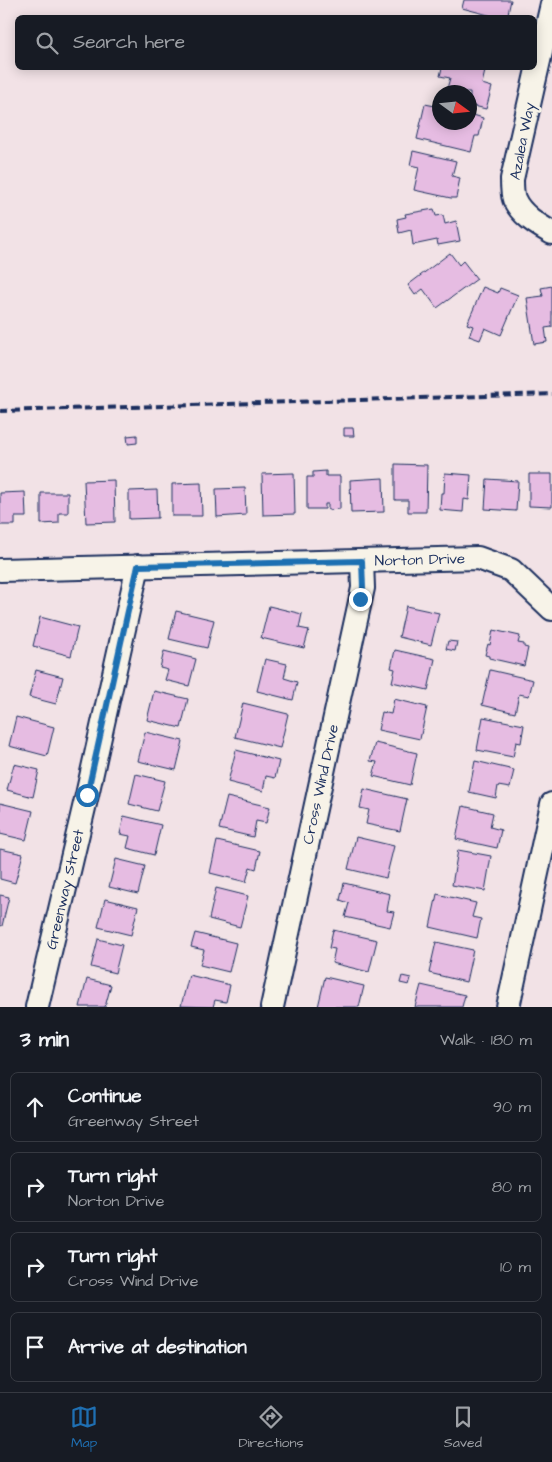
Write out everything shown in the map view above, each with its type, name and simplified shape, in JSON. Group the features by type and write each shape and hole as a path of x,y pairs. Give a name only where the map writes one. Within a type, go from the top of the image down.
{"street":[{"name":"Azalea Way","path":"537,70 552,4"},
{"name":"Azalea Way","path":"537,70 512,179 514,198 521,209 531,220 552,233"},
{"name":"Norton Drive","path":"0,570 478,558 512,570 552,609"},
{"name":"Cross Wind Drive","path":"272,1007 363,588 362,561"},
{"name":"Greenway Street","path":"37,1007 138,566"},
{"path":"508,1007 552,804"}],"building":[{"path":"464,0 511,0 508,15 489,15 462,8"},
{"path":"442,70 485,71 482,84 492,87 486,109 477,107 477,85 448,85 450,78 440,76"},
{"path":"425,104 432,105 432,130 477,130 477,116 483,118 479,136 475,136 471,152 417,139"},
{"path":"413,151 456,161 452,176 460,178 456,198 414,190 419,167 410,165"},
{"path":"434,209 436,216 443,215 445,224 456,221 460,241 438,245 437,240 413,245 411,230 399,233 397,219 406,217 405,214"},
{"path":"450,253 459,265 463,261 477,279 437,308 423,289 415,295 408,285"},
{"path":"552,286 552,327 545,328 547,342 534,344 527,298 543,296 541,288"},
{"path":"483,287 498,293 500,288 518,295 501,335 485,328 480,340 469,336 473,326 467,324"},
{"path":"344,428 353,428 354,436 344,436"},
{"path":"137,435 137,443 128,444 127,436"},
{"path":"395,464 427,465 426,512 408,512 408,500 395,500"},
{"path":"326,471 326,476 340,476 340,509 328,510 328,504 325,504 325,509 307,509 307,477 313,477 313,472"},
{"path":"294,473 295,514 263,515 262,474"},
{"path":"445,473 471,475 469,500 464,499 463,512 440,510 441,493 444,493"},
{"path":"529,474 552,474 552,507 529,506"},
{"path":"383,478 384,512 351,513 350,480"},
{"path":"487,479 518,481 516,511 485,509"},
{"path":"114,480 115,522 86,523 84,481"},
{"path":"201,483 202,516 172,516 172,484"},
{"path":"245,488 246,515 217,517 216,489"},
{"path":"157,490 158,518 129,519 129,491"},
{"path":"25,492 26,517 15,517 15,525 0,525 0,493"},
{"path":"41,493 68,493 68,513 59,513 59,523 41,524"},
{"path":"269,606 302,614 299,628 309,630 304,648 261,638"},
{"path":"406,606 439,613 431,645 399,637"},
{"path":"176,611 214,620 207,648 169,639"},
{"path":"40,617 78,627 71,656 33,646"},
{"path":"493,630 520,636 518,643 524,644 524,647 528,648 524,666 489,658 489,656 485,655 488,644 490,645"},
{"path":"448,641 457,642 455,651 446,649"},
{"path":"395,650 435,659 428,690 392,682 395,669 391,668"},
{"path":"164,651 196,659 189,686 165,680 168,670 160,668"},
{"path":"265,659 287,664 284,678 297,682 293,700 257,691"},
{"path":"36,670 63,677 56,704 29,697"},
{"path":"490,670 533,680 529,696 519,694 515,713 482,705"},
{"path":"154,691 188,699 181,728 147,720"},
{"path":"394,699 427,707 420,739 378,730 382,712 391,714"},
{"path":"243,703 288,714 280,748 235,737"},
{"path":"16,717 54,727 47,756 9,746"},
{"path":"483,717 524,725 521,743 516,742 513,757 477,750"},
{"path":"145,732 183,741 176,770 138,761"},
{"path":"375,743 417,753 410,785 373,776 377,762 370,761"},
{"path":"236,750 279,761 275,778 266,776 263,791 228,782"},
{"path":"475,761 514,770 510,788 498,786 496,798 469,792"},
{"path":"14,764 39,770 33,797 7,790"},
{"path":"136,774 165,781 157,811 129,804"},
{"path":"364,789 407,799 400,831 366,824 369,810 360,808"},
{"path":"227,797 270,807 266,823 256,821 253,837 219,829"},
{"path":"0,803 33,811 26,840 0,834"},
{"path":"463,806 493,813 490,827 501,830 497,848 456,839"},
{"path":"124,816 161,825 154,855 127,848 130,836 120,834"},
{"path":"356,837 394,846 386,878 348,869"},
{"path":"217,841 260,851 256,869 250,867 246,882 210,873"},
{"path":"0,849 23,854 15,883 0,879"},
{"path":"458,850 491,856 485,891 452,885"},
{"path":"116,859 145,866 138,894 109,887"},
{"path":"344,883 390,894 387,911 394,912 390,927 345,917 349,903 340,900"},
{"path":"216,888 248,896 240,927 209,919"},
{"path":"437,894 476,903 472,917 481,919 477,938 430,927"},
{"path":"0,895 9,897 2,926 0,925"},
{"path":"105,899 138,907 131,935 98,927"},
{"path":"333,930 377,940 369,972 332,963 335,949 329,948"},
{"path":"195,933 236,943 229,972 200,965 204,950 191,947"},
{"path":"98,939 122,945 115,973 91,967"},
{"path":"436,942 473,950 466,982 429,973"},
{"path":"189,975 230,985 226,1002 215,1000 213,1007 181,1006"},
{"path":"402,976 411,978 409,985 400,983"},
{"path":"325,977 364,986 359,1007 318,1007"},
{"path":"87,979 111,985 105,1007 80,1007"},
{"path":"421,985 465,995 462,1007 415,1007"}],"railway":[{"path":"0,411 552,394"}],"route":[{"path":"87,795 138,566 362,561 363,588 360,599"}]}
